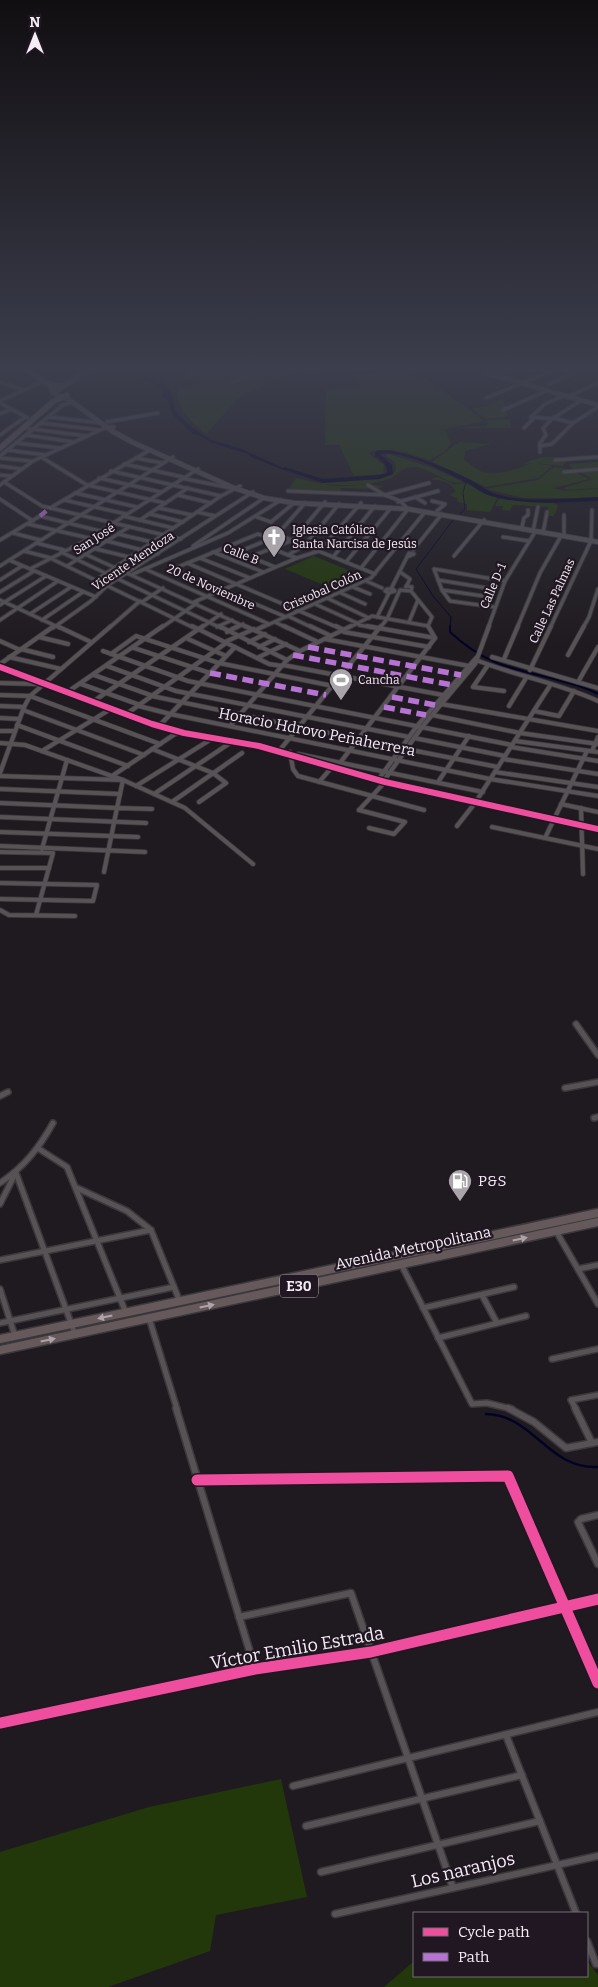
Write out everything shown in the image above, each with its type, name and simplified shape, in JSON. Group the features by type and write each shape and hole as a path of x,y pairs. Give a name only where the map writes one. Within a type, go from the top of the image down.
{"highway":[{"name":"E30","path":"0,1339 598,1213"},
{"name":"Avenida Metropolitana","path":"0,1350 598,1222"},
{"path":"263,1294 264,1284"}],"main road":[{"path":"177,461 264,498 359,504 440,513"},
{"path":"251,493 294,503 359,504 405,508 598,541"},
{"path":"483,521 522,527 534,531"}],"street":[{"path":"33,461 1,484 42,506 180,540"},
{"path":"47,461 87,486 165,504"},
{"path":"50,508 131,461"},
{"path":"150,461 162,463"},
{"path":"0,566 166,461"},
{"path":"124,464 182,478 237,488"},
{"path":"0,466 20,469"},
{"path":"0,592 50,558 90,538 196,469"},
{"path":"564,472 598,469"},
{"path":"111,471 221,496"},
{"path":"0,475 11,476"},
{"path":"99,478 160,492"},
{"path":"288,491 385,495 429,483"},
{"path":"361,568 405,508 368,485"},
{"path":"140,520 188,488"},
{"path":"96,580 211,502 237,488"},
{"path":"398,502 438,491"},
{"path":"74,493 137,507"},
{"name":"Vicente Mendoza","path":"0,666 9,657 96,597 108,585 131,573 251,493"},
{"path":"177,495 211,502"},
{"path":"415,497 425,503"},
{"path":"193,547 264,498"},
{"path":"0,499 32,521"},
{"path":"63,500 173,528"},
{"path":"131,573 145,569 225,535 257,517 281,500"},
{"path":"413,550 446,504 432,501"},
{"path":"257,517 271,522 294,503"},
{"path":"275,567 238,552 279,535 305,503"},
{"path":"250,558 292,540 323,503"},
{"path":"288,554 305,546 339,504"},
{"path":"66,693 208,596 318,551 359,504"},
{"path":"333,557 376,506"},
{"path":"534,531 538,507"},
{"path":"159,508 192,515"},
{"path":"346,562 391,508"},
{"path":"522,527 524,518 528,515 528,510"},
{"path":"591,540 592,510"},
{"path":"197,512 215,516"},
{"name":"Cristobal Colón","path":"125,716 237,636 275,622 366,581 375,574 425,512"},
{"path":"544,532 547,512"},
{"path":"150,514 182,522"},
{"path":"504,659 540,573 562,535 564,515"},
{"path":"1,538 40,516 100,531"},
{"path":"454,556 483,521"},
{"path":"28,524 158,554"},
{"name":"San José","path":"67,566 129,527"},
{"name":"Calle D-1","path":"476,659 505,581 534,531"},
{"path":"12,533 41,540"},
{"path":"118,534 152,542"},
{"path":"272,539 258,534 173,569 331,636"},
{"path":"279,535 375,574"},
{"path":"503,538 528,541"},
{"name":"Calle Las Palmas","path":"530,670 591,540"},
{"path":"36,543 62,551 120,578 287,660"},
{"path":"72,547 300,651"},
{"path":"272,548 297,558"},
{"path":"96,549 129,557"},
{"path":"24,551 50,558 269,664 446,695"},
{"name":"Calle B","path":"213,552 263,572"},
{"path":"279,750 342,676 387,619 400,570 407,557"},
{"path":"200,558 250,578"},
{"path":"9,560 96,597"},
{"path":"187,563 301,610 344,631 429,647"},
{"path":"0,580 22,566"},
{"name":"20 de Noviembre","path":"145,569 269,624"},
{"path":"494,607 450,601 442,590 434,569 505,581"},
{"path":"400,572 410,579 405,588"},
{"path":"448,582 455,573"},
{"path":"0,605 46,576"},
{"path":"438,580 494,589"},
{"path":"0,620 58,581"},
{"path":"366,581 382,588"},
{"path":"30,614 71,586"},
{"path":"353,587 370,594"},
{"path":"377,617 394,591 412,587 411,591 432,617 428,626"},
{"path":"124,780 63,778 0,771 23,708 30,696 141,601 163,588"},
{"path":"568,655 589,617 598,589"},
{"path":"442,590 490,597"},
{"path":"42,620 83,592"},
{"path":"341,592 365,604"},
{"path":"327,598 369,618"},
{"path":"0,600 91,642"},
{"path":"408,622 418,600"},
{"path":"315,604 358,624 435,638"},
{"path":"91,703 221,614"},
{"path":"230,726 287,660 300,651 369,618 377,617 428,626 435,638"},
{"path":"217,627 232,620"},
{"path":"275,622 318,642"},
{"path":"227,632 243,624"},
{"path":"248,642 265,634"},
{"path":"111,654 136,636 219,663 333,686"},
{"path":"39,637 68,644"},
{"path":"319,782 332,767 341,763 435,638"},
{"path":"188,639 226,656"},
{"path":"259,647 275,639"},
{"path":"325,639 469,666"},
{"path":"0,641 20,650 53,657"},
{"path":"0,648 6,644"},
{"path":"257,658 286,644"},
{"path":"159,726 235,647"},
{"path":"578,682 598,647"},
{"path":"134,648 210,673"},
{"path":"103,651 200,683 598,760"},
{"path":"9,657 60,669"},
{"path":"492,657 530,670 552,674 598,688"},
{"path":"476,659 526,678 574,690 598,700"},
{"path":"378,780 401,748 476,659"},
{"path":"420,726 432,715 446,695 474,666 476,659"},
{"path":"488,665 473,687 504,691"},
{"path":"0,666 125,716 184,733 279,750 384,782 598,829"},
{"path":"107,666 176,691 598,774"},
{"path":"94,675 181,704 401,748"},
{"path":"508,706 526,678"},
{"path":"0,683 42,684"},
{"name":"Horacio Hdrovo Peñaherrera","path":"81,684 139,706 170,714 491,779 598,796"},
{"path":"457,826 476,803 551,684"},
{"path":"534,711 559,716 574,690"},
{"path":"0,695 30,696 160,744"},
{"path":"441,704 598,731"},
{"path":"0,706 23,708 76,730 144,754"},
{"path":"42,750 109,710"},
{"path":"432,715 596,744"},
{"path":"0,718 19,719"},
{"path":"152,724 176,734"},
{"path":"17,725 128,766"},
{"path":"0,731 15,731"},
{"path":"112,776 176,734 184,733"},
{"path":"438,782 469,736"},
{"path":"545,838 584,758 596,744 598,737"},
{"path":"136,786 213,738"},
{"path":"368,828 394,834 405,822 359,810 384,782 411,738"},
{"path":"154,794 233,741"},
{"path":"0,743 42,750 124,780 172,802 190,811 253,864"},
{"path":"513,744 598,752"},
{"path":"152,749 213,773 226,783 199,802"},
{"path":"406,749 498,767"},
{"path":"172,802 242,753"},
{"path":"290,753 483,792"},
{"path":"290,753 293,769 298,776 424,810"},
{"path":"0,756 6,756"},
{"path":"42,853 67,760"},
{"path":"495,772 598,787"},
{"path":"104,872 124,780"},
{"path":"0,789 120,794"},
{"path":"0,803 152,809"},
{"path":"561,804 598,812"},
{"path":"580,808 583,874"},
{"path":"0,817 146,823"},
{"path":"492,827 598,849"},
{"path":"0,832 138,837"},
{"path":"0,846 43,846 145,852"},
{"path":"0,852 53,853 36,915"},
{"path":"0,868 49,868"},
{"path":"0,883 97,885 93,901 0,899"},
{"path":"0,910 9,914 75,916"},
{"path":"576,1024 596,1047 598,1055"},
{"path":"565,1088 598,1082"},
{"path":"0,1096 8,1092"},
{"path":"0,1184 16,1173 39,1149 53,1123"},
{"path":"39,1149 67,1167 126,1313"},
{"path":"0,1204 16,1173"},
{"path":"16,1173 75,1334"},
{"path":"76,1188 136,1216 151,1230 180,1302"},
{"path":"0,1260 151,1230"},
{"path":"556,1231 598,1304"},
{"path":"401,1264 472,1404 493,1403 518,1411 566,1448 595,1442 571,1400 598,1394"},
{"path":"578,1269 598,1265"},
{"path":"0,1323 174,1287"},
{"path":"423,1308 514,1287"},
{"path":"0,1289 15,1336"},
{"path":"482,1295 497,1323"},
{"path":"438,1338 526,1316"},
{"path":"149,1318 255,1669"},
{"path":"552,1359 598,1349"},
{"path":"197,1480 508,1476 598,1683"},
{"path":"598,1515 581,1519 578,1522 598,1564"},
{"path":"240,1617 351,1594 453,1888"},
{"name":"Víctor Emilio Estrada","path":"0,1723 255,1669 371,1652 598,1599"},
{"path":"293,1786 598,1712"},
{"path":"506,1735 576,1912"},
{"path":"306,1826 522,1775"},
{"path":"321,1872 540,1822"},
{"name":"Los naranjos","path":"335,1914 598,1856"},
{"path":"588,1944 596,1964 598,1964"}],"green space":[{"path":"347,461 378,461 384,465 383,474 354,476"},
{"path":"393,461 410,461 433,468 463,482 450,481 425,469 412,467 405,468 392,478 373,483 323,484 331,486 377,485 385,487 364,489 341,488 339,492 288,490 296,478 322,484 381,479 392,475 396,470 395,462"},
{"path":"465,461 481,471 500,473 532,463 522,465 531,461 567,461 563,466 533,463 552,466 538,478 486,487 432,462"},
{"path":"598,462 598,488 566,490 563,488 593,479 571,468 569,464"},
{"path":"554,467 568,469 589,479 553,488 565,491 598,489 598,498 524,498 486,489 538,480"},
{"path":"438,477 454,485 462,483 471,485 497,498 490,512 467,510 467,504 458,502 457,498 449,495 456,491 451,485 443,481 433,480 432,478"},
{"path":"499,499 558,505 556,513 553,516 548,516 548,507 513,505 510,511 502,510 503,506 495,506"},
{"path":"314,556 360,575 331,588 285,569"},
{"path":"281,1779 307,1897 216,1915 210,1951 108,1987 0,1987 0,1852 149,1807"},
{"path":"413,1962 413,1977 588,1977 588,1962 598,1975 598,1987 384,1987"}],"water":[{"path":"260,461 267,461 305,475 284,470"}],"waterway":[{"path":"285,469 323,481 379,477 390,474 391,471 384,461"},
{"path":"423,461 466,480 489,493 504,497 544,501 598,499"},
{"path":"460,514 465,509 463,493 466,481"},
{"path":"450,628 451,617 433,596 416,569 454,519"},
{"path":"450,628 450,632 463,643 488,659 513,669 589,689 598,694"},
{"path":"486,1414 503,1417 517,1423 566,1460 581,1465 598,1467"}],"marked path":[{"path":"40,516 50,508"},
{"path":"308,647 461,675"},
{"path":"293,655 452,685"},
{"path":"210,673 326,695"},
{"path":"392,697 435,705"},
{"path":"384,707 426,715"}],"cycle path":[{"path":"0,667 152,724 184,733 259,746 385,782 598,829"},
{"path":"197,1480 508,1476 598,1683"},
{"path":"0,1723 255,1669 371,1652 598,1599"}],"place":[{"name":"Iglesia Católica Santa Narcisa de Jesús","path":"274,558"},
{"name":"Cancha","path":"341,701"},
{"name":"P&S","path":"460,1202"}]}
